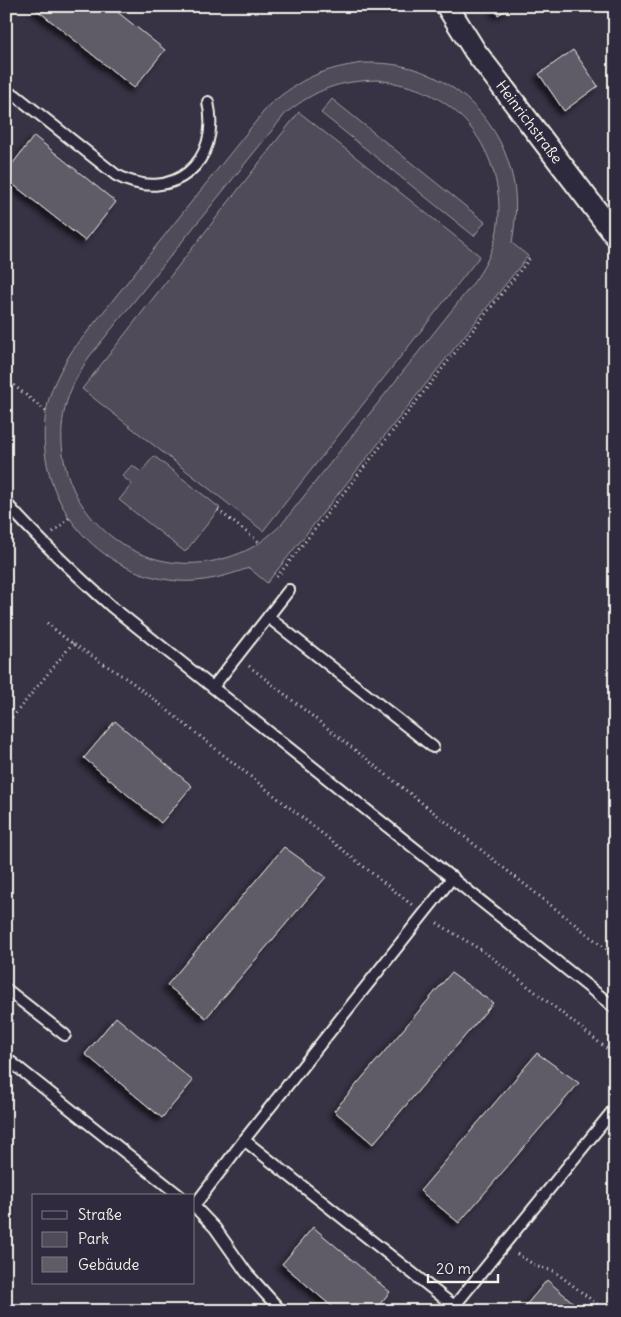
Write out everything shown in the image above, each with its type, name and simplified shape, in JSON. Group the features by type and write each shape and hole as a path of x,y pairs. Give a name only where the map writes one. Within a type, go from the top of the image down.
{"street":[{"name":"Heinrichstraße","path":"448,6 475,51 615,235"}],"lane":[{"path":"6,100 15,95 116,175 129,182 147,185 166,185 185,177 198,164 211,132 211,115 208,102"},
{"path":"6,503 36,536 112,607 615,1008"},
{"path":"213,687 289,590"},
{"path":"268,617 433,747"},
{"path":"195,1205 244,1140 453,877"},
{"path":"6,989 64,1035"},
{"path":"6,1058 177,1194"},
{"path":"244,1140 452,1309 615,1108"},
{"path":"195,1207 215,1228 246,1272 281,1311"}],"path":[{"path":"277,578 530,258"},
{"path":"6,380 47,412"},
{"path":"218,510 258,542"},
{"path":"47,623 73,643 133,683 424,914 486,953 615,1055"},
{"path":"6,725 73,643"},
{"path":"237,657 615,956"},
{"path":"505,1244 530,1263 554,1271 606,1311"}],"green space":[{"path":"363,63 390,64 411,68 431,75 467,99 482,114 504,151 511,171 516,207 512,243 528,256 267,583 249,568 223,576 196,581 178,581 146,575 117,562 92,544 72,522 57,495 47,466 44,434 48,402 52,388 72,351 269,105 302,81 348,65","holes":["378,80 423,91 448,106 465,121 478,138 489,158 496,180 499,202 498,224 493,246 481,272 281,525 259,543 228,557 205,562 181,563 159,560 137,552 117,541 99,525 83,506 71,484 64,459 62,433 67,401 78,375 89,357 286,113 318,92 329,88 351,82"]},
{"path":"332,99 485,222 474,236 321,113"},
{"path":"299,112 480,256 263,531 82,389"},
{"path":"154,456 220,508 185,552 119,500 132,484 122,476 132,465 141,472"}],"building":[{"path":"32,6 110,6 165,50 134,88"},
{"path":"493,6 513,6 498,15"},
{"path":"573,50 598,86 564,111 539,74"},
{"path":"34,136 116,202 85,241 6,179 6,172"},
{"path":"115,721 192,786 161,823 84,758"},
{"path":"284,847 326,877 206,1018 167,985"},
{"path":"451,973 493,1003 373,1144 334,1111"},
{"path":"116,1017 193,1081 162,1118 85,1054"},
{"path":"537,1053 579,1083 459,1223 420,1191"},
{"path":"313,1227 390,1292 374,1311 337,1311 282,1264"},
{"path":"547,1280 583,1311 521,1311"}]}
